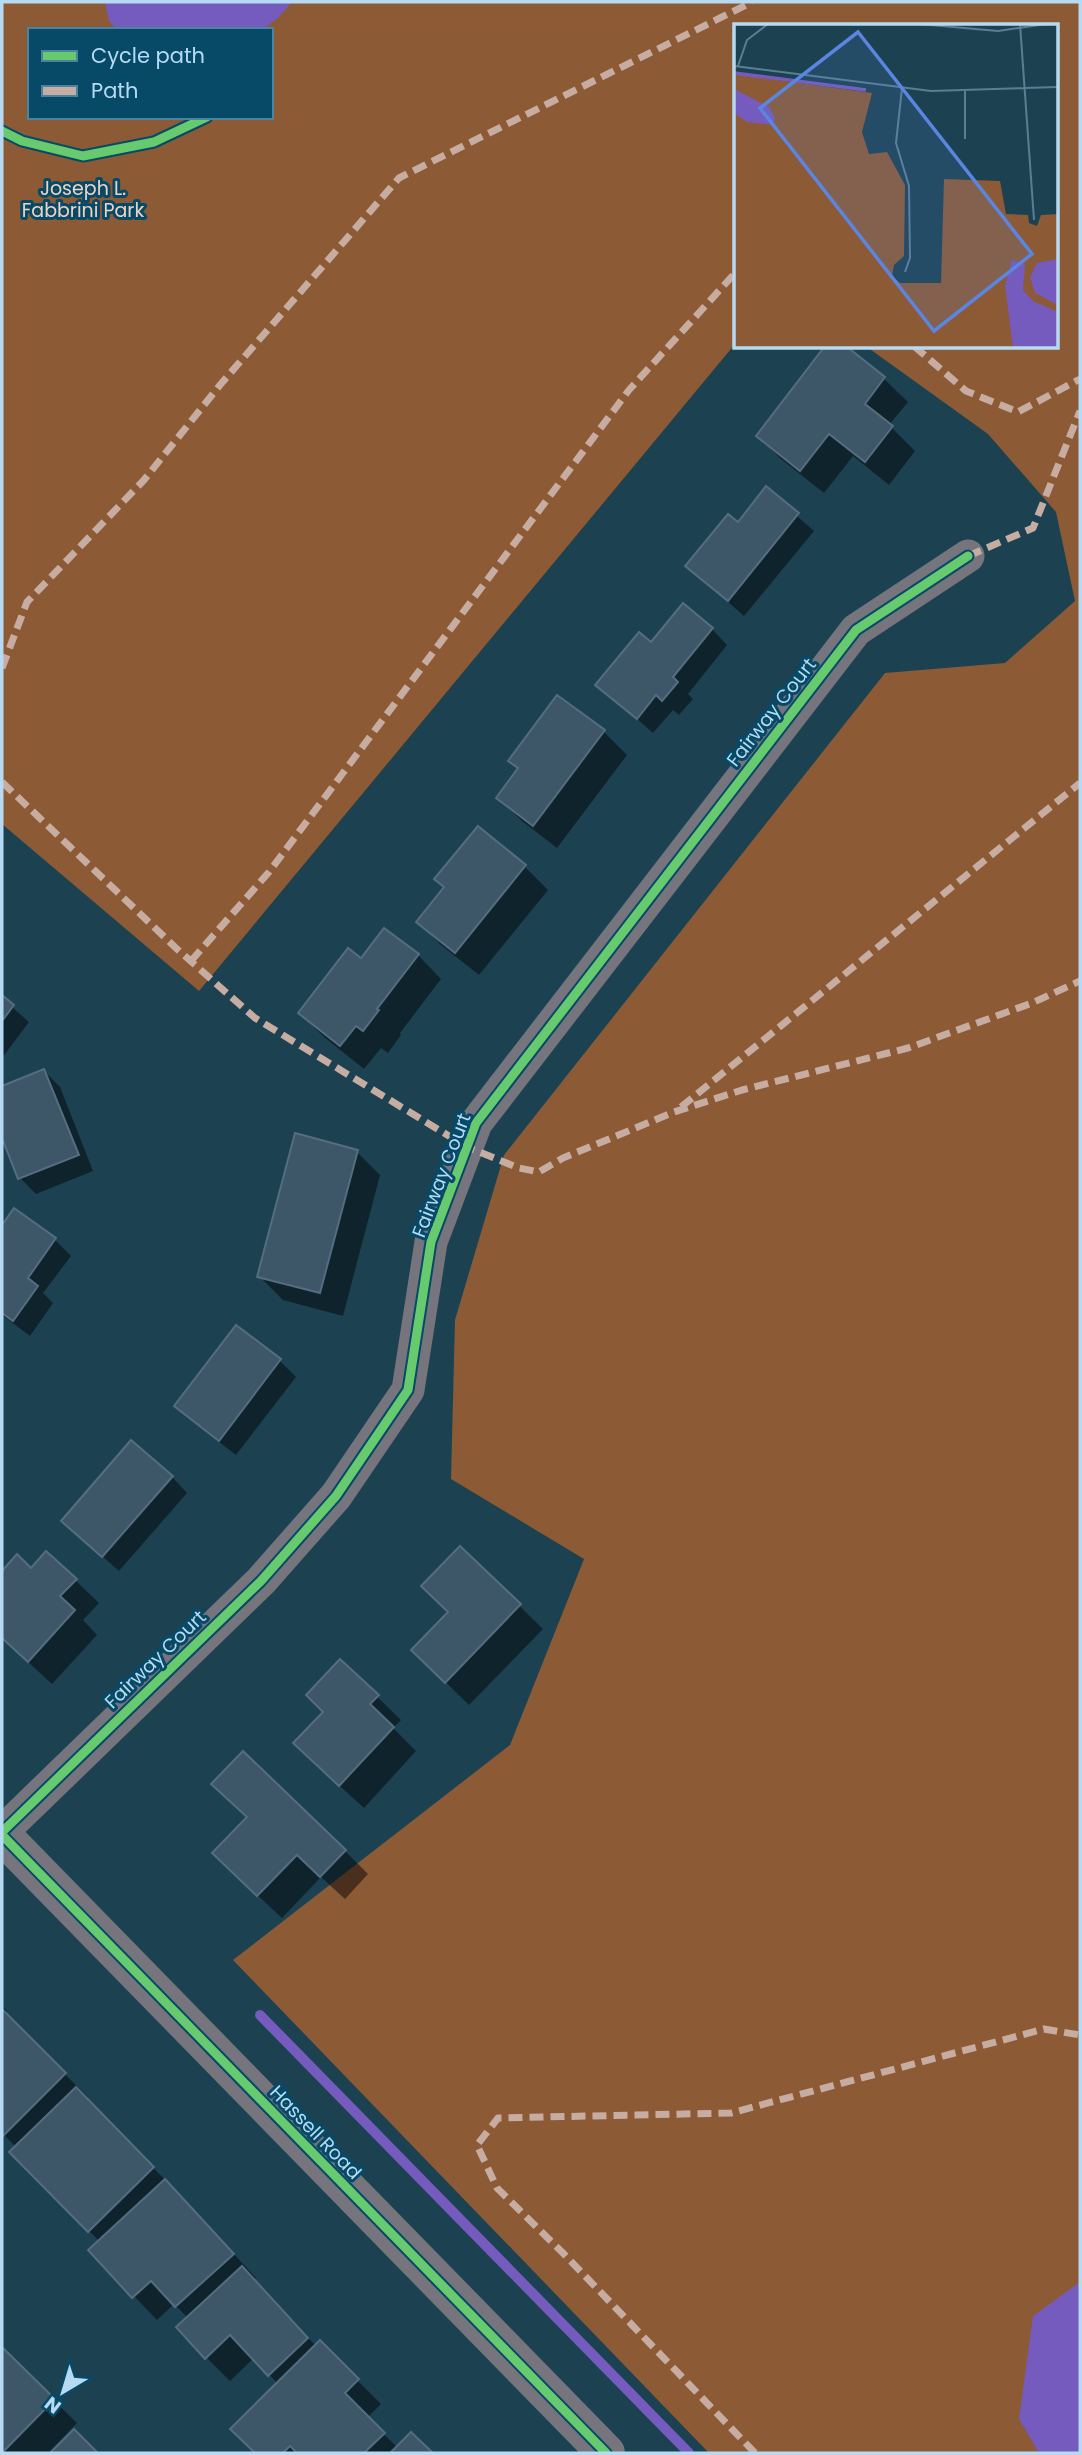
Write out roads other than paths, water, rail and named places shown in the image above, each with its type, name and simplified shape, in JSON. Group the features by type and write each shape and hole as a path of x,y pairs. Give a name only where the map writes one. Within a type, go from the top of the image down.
{"street":[{"name":"Fairway Court","path":"2,1834 261,1581 336,1496 408,1390 431,1242 476,1122 856,630 968,556"},
{"name":"Hassell Road","path":"2,1834 606,2453"}],"waterway":[{"path":"260,2015 689,2453"}],"park label":[{"name":"Joseph L. Fabbrini Park","path":"83,199"}]}
